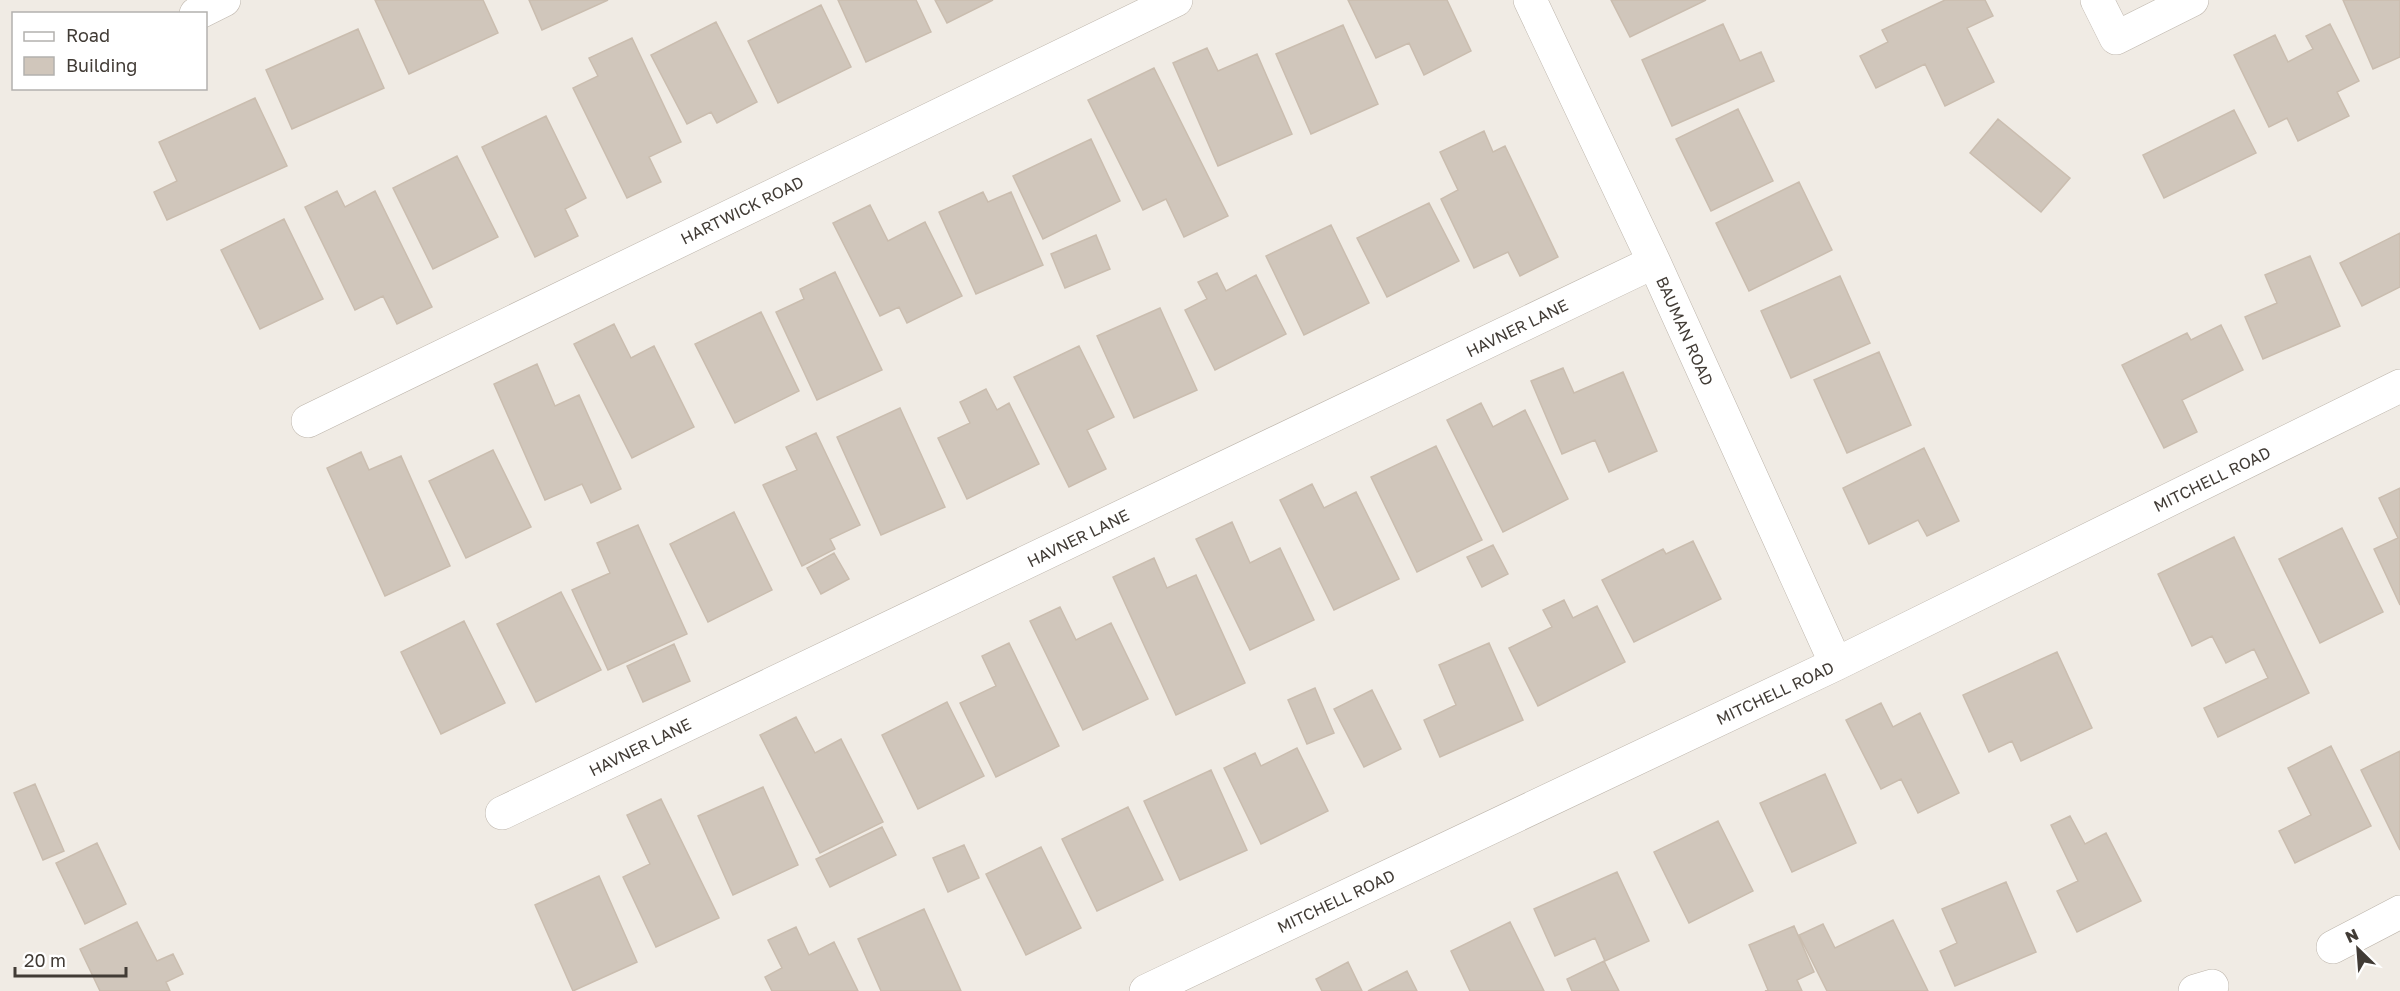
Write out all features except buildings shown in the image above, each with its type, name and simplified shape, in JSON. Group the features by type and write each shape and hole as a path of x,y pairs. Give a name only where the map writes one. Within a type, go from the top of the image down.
{"street":[{"path":"200,12 224,0"},
{"name":"HARTWICK ROAD","path":"308,421 1176,0"},
{"name":"BAUMAN ROAD","path":"1530,0 1654,262 1836,664"},
{"path":"2097,0 2116,38 2192,0"},
{"name":"HAVNER LANE","path":"502,813 1654,262"},
{"name":"MITCHELL ROAD","path":"1146,991 1836,664 2400,386"},
{"path":"2333,947 2400,912"}]}
